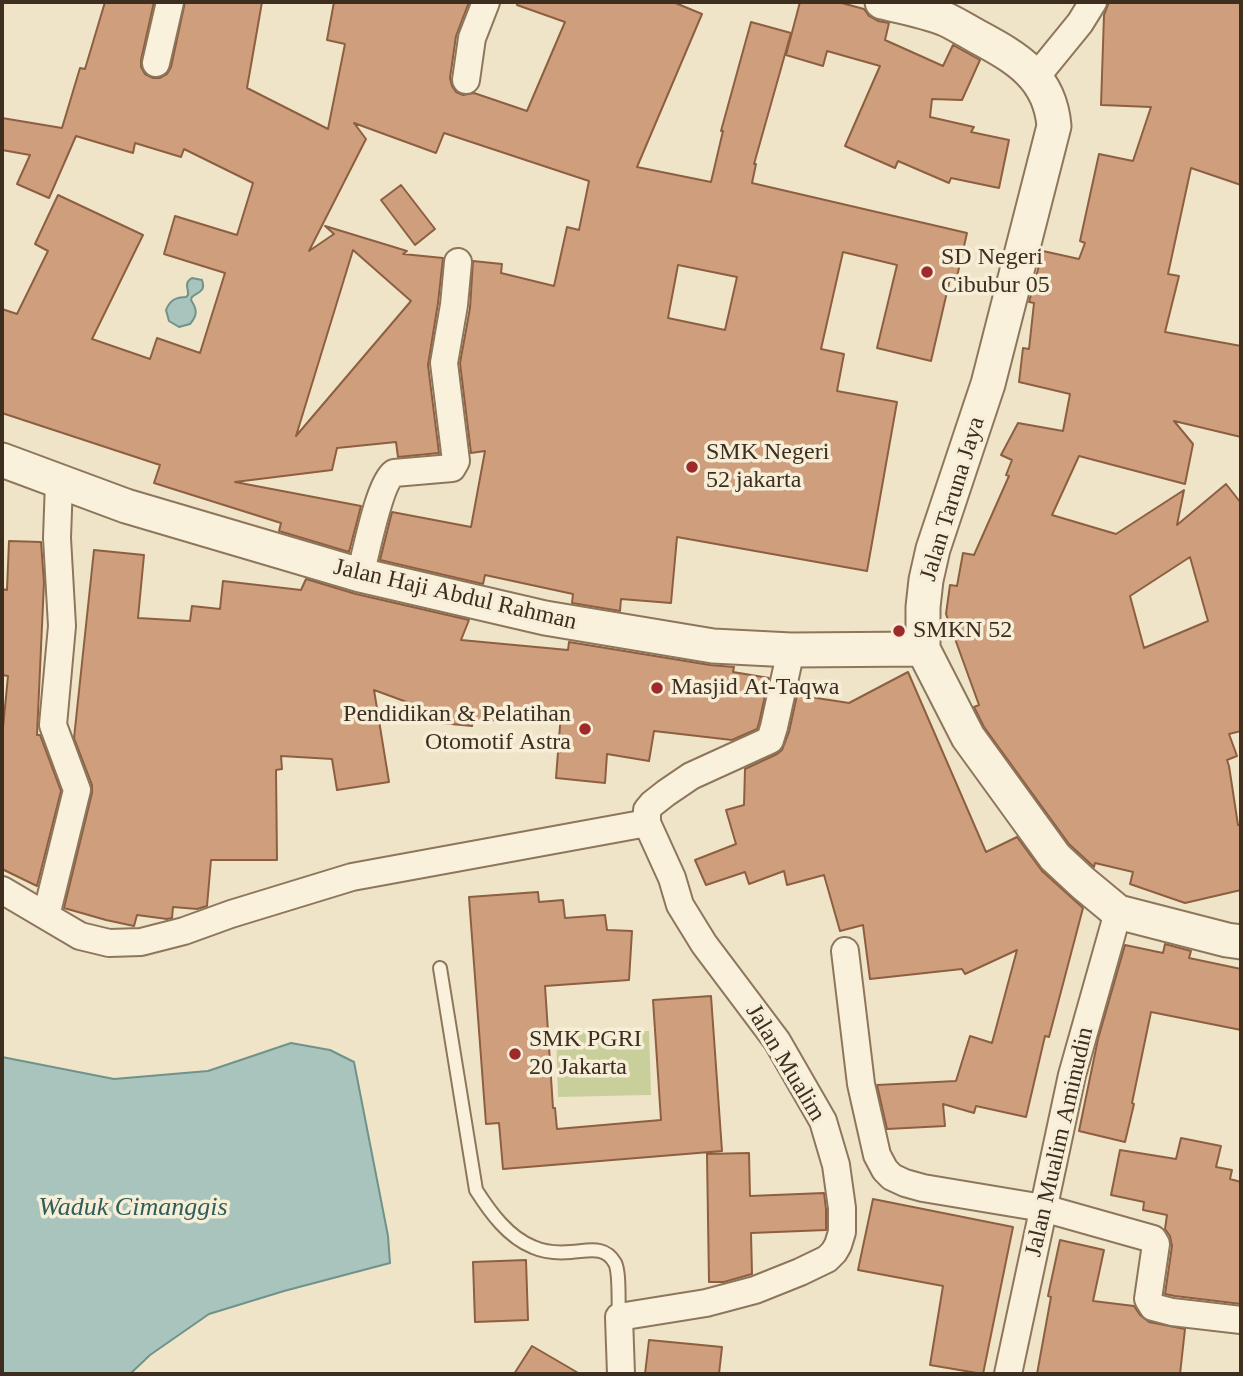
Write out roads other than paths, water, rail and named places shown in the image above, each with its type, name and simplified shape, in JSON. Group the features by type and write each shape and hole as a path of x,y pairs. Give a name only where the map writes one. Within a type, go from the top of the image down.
{"street":[{"path":"156,64 170,2"},
{"path":"466,80 472,38 486,2"},
{"name":"Jalan Taruna Jaya","path":"882,2 944,10 1019,61 1036,77 1044,91 1052,109 1054,126 988,384 933,549 923,607 923,649 968,737 1055,858 1118,912 1241,942"},
{"path":"1036,77 1080,23 1093,2"},
{"path":"360,575 380,493 388,477 394,473 452,468 456,461 444,363 458,262"},
{"name":"Jalan Haji Abdul Rahman","path":"2,460 126,506 360,575 545,618 713,646 791,650 923,649"},
{"path":"46,916 77,790 53,724 62,626 57,538 59,482"},
{"path":"2,890 80,936 109,943 141,942 184,931 352,877 646,823 647,810 666,793 691,776 771,738 791,650"},
{"name":"Jalan Mualim","path":"619,1323 755,1290 800,1272 827,1259 838,1245 842,1232 842,1208 836,1165 823,1121 776,1041 704,944 680,905 672,878 646,823"},
{"name":"Jalan Mualim Aminudin","path":"1009,1374 1072,1075 1118,912"},
{"path":"845,951 861,1084 877,1155 892,1177 923,1188 1043,1208 1154,1240 1156,1244 1150,1304 1172,1312 1241,1320"},
{"path":"619,1323 621,1366"}],"lane":[{"path":"440,968 476,1190 500,1223 534,1248 553,1252 594,1249 606,1253 617,1266 619,1323"}],"water":[{"path":"192,278 202,280 203,287 191,300 196,312 193,321 179,327 169,321 166,310 174,300 188,295 187,284"},
{"name":"Waduk Cimanggis","path":"291,1043 330,1050 354,1062 388,1236 390,1263 209,1314 150,1355 130,1374 2,1374 2,1057 114,1079 208,1071"}],"place":[{"name":"SD Negeri Cibubur 05","path":"927,272"},
{"name":"SMK Negeri 52 jakarta","path":"692,467"},
{"name":"SMKN 52","path":"899,631"},
{"name":"Masjid At-Taqwa","path":"657,688"},
{"name":"Pendidikan & Pelatihan Otomotif Astra","path":"585,729"},
{"name":"SMK PGRI 20 Jakarta","path":"515,1054"}]}
